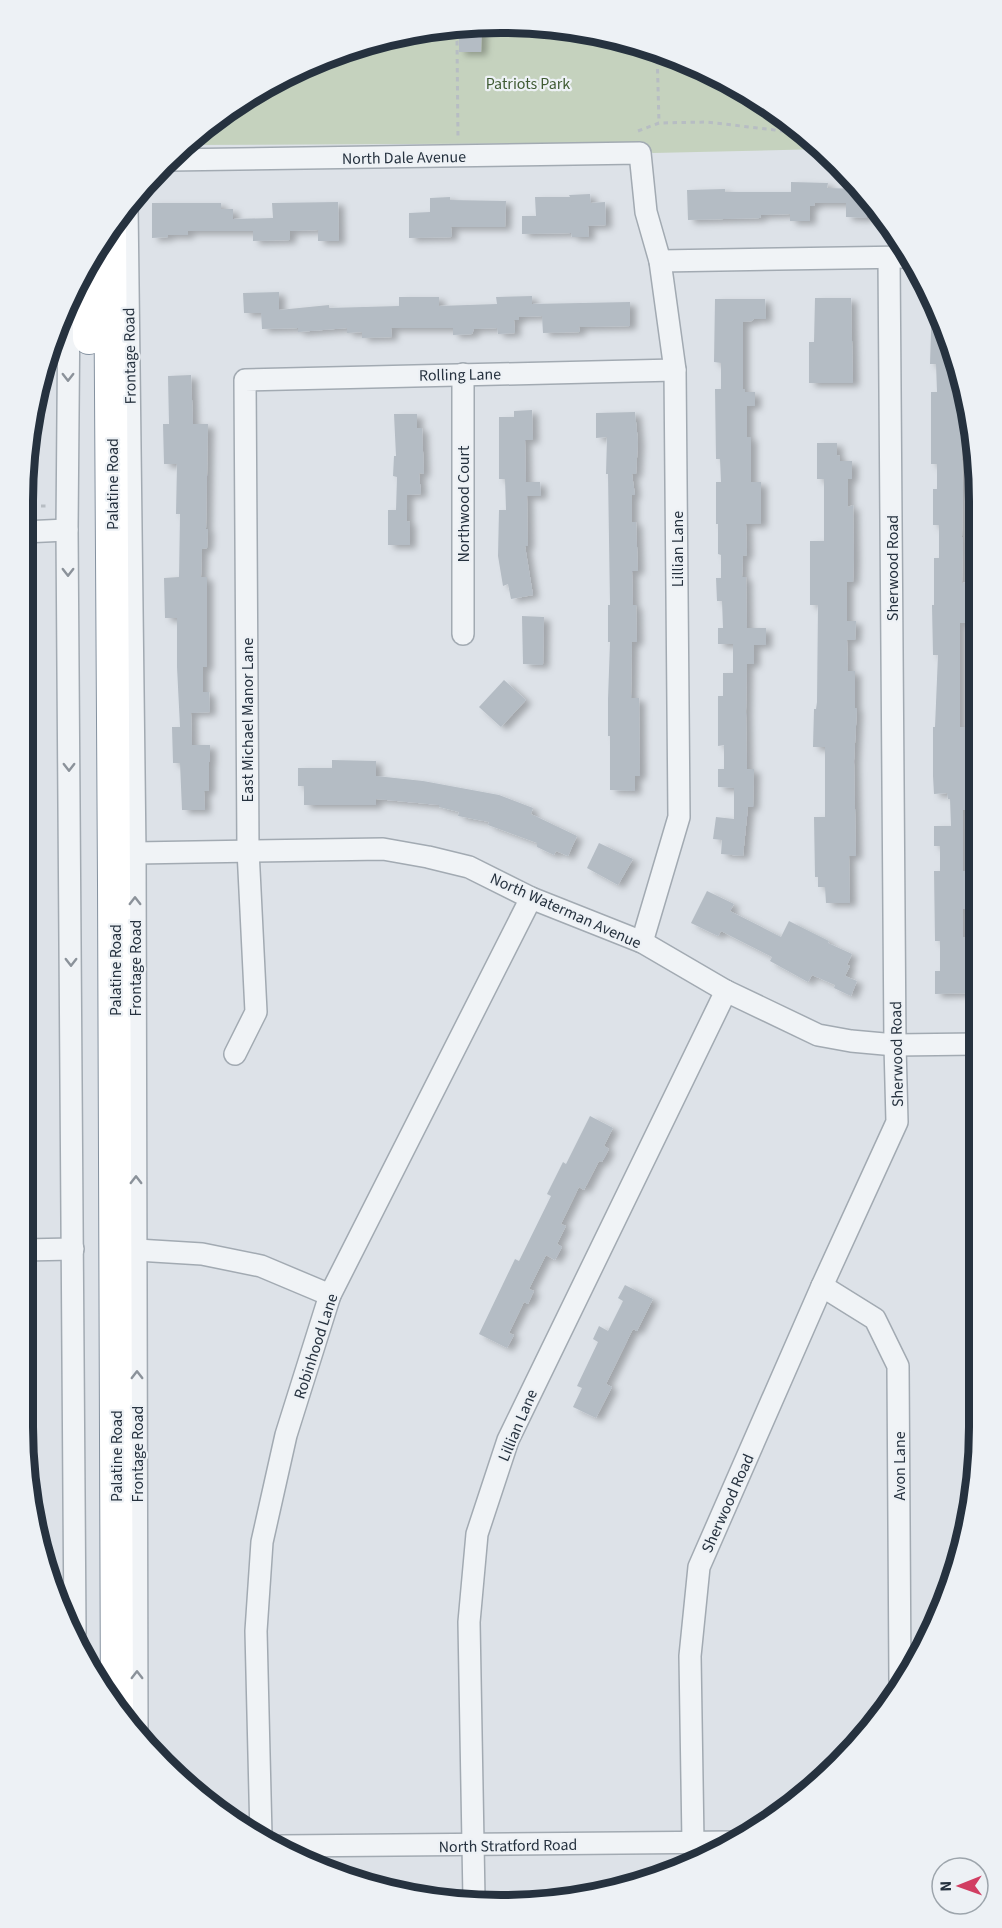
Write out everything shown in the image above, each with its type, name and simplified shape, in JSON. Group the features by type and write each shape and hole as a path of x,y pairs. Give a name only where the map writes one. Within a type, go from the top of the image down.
{"highway":[{"name":"Palatine Road","path":"99,269 96,883 100,1667"},
{"name":"Palatine Road","path":"99,269 117,1694"}],"street":[{"name":"North Dale Avenue","path":"181,160 640,153"},
{"name":"Lillian Lane","path":"640,153 646,212 660,261 675,370 679,817 642,942"},
{"name":"Frontage Road","path":"127,220 135,852 137,1721"},
{"path":"660,261 899,258"},
{"name":"Sherwood Road","path":"693,1842 690,1656 699,1567 822,1286 897,1122 895,1045 899,258"},
{"path":"69,323 67,530 75,1620"},
{"name":"Rolling Lane","path":"245,380 675,370"},
{"name":"Northwood Court","path":"463,374 463,634"},
{"name":"East Michael Manor Lane","path":"235,1054 255,1012 248,850 245,380"},
{"path":"33,532 67,530"},
{"name":"North Waterman Avenue","path":"135,852 382,849 469,867 531,898 642,942 726,991 818,1035 895,1045 969,1044"},
{"name":"Robinhood Lane","path":"261,1828 256,1631 262,1542 286,1435 330,1295 531,898"},
{"name":"Lillian Lane","path":"474,1894 469,1622 477,1534 508,1440 726,991"},
{"path":"33,1250 73,1249"},
{"path":"137,1250 202,1254 261,1266 330,1295"},
{"name":"Avon Lane","path":"822,1286 874,1319 898,1366 900,1671"},
{"name":"North Stratford Road","path":"292,1846 717,1842"}],"path":[{"path":"453,36 457,41 458,156"},
{"path":"657,60 659,123"},
{"path":"638,131 659,123 707,122 787,131"}],"green space":[{"name":"Patriots Park","path":"501,33 532,34 592,42 651,58 708,81 735,96 761,112 810,149 653,153 621,143 197,145 241,112 267,96 294,81 351,58 380,49 440,37"}],"building":[{"path":"482,34 481,52 459,52 459,35"},
{"path":"791,182 828,183 827,188 850,189 869,212 867,218 846,217 846,203 815,203 814,206 810,206 810,221 790,221 790,214 761,215 760,218 688,220 687,190 791,192"},
{"path":"590,194 591,203 605,202 606,225 588,226 589,237 572,237 571,233 522,234 522,216 536,216 535,197 570,197 569,195"},
{"path":"450,197 450,200 506,201 505,227 451,227 452,237 409,238 409,213 430,212 430,198"},
{"path":"338,202 339,241 318,241 318,230 290,231 290,240 253,241 253,231 188,231 188,235 152,238 152,203 221,203 221,209 233,209 233,219 273,218 272,203"},
{"path":"279,292 279,310 329,305 329,308 399,306 399,297 439,297 439,306 497,304 496,297 532,296 532,304 630,302 630,326 579,327 580,332 543,333 542,316 519,317 519,320 514,320 515,333 498,334 497,328 474,329 472,334 453,335 453,328 391,328 392,337 362,338 362,332 347,333 347,328 298,332 298,328 262,329 261,313 244,313 243,293"},
{"path":"815,298 851,298 853,383 809,383 809,342 814,342"},
{"path":"715,299 765,299 766,319 743,322 743,389 745,392 755,392 755,406 747,406 747,437 751,437 751,482 761,482 761,524 746,524 747,555 743,556 742,577 746,577 747,628 766,628 766,645 754,645 754,664 747,664 747,769 754,769 753,807 748,807 743,856 721,854 722,840 713,839 716,817 734,819 734,788 718,787 718,769 724,769 724,745 718,746 718,696 723,696 723,673 733,673 733,644 718,644 718,628 723,628 722,601 717,601 716,578 721,578 721,555 718,554 716,482 721,482 720,459 716,459 715,389 721,389 721,363 714,362"},
{"path":"931,318 953,380 964,431 961,431 962,583 969,582 969,622 960,623 960,727 969,727 969,810 963,810 963,871 969,871 969,909 963,909 963,937 969,937 969,993 935,994 935,971 940,971 940,941 935,941 934,871 940,871 940,846 934,846 934,826 951,826 950,799 947,793 934,794 933,776 933,727 935,727 938,655 933,655 932,605 934,605 934,558 939,558 939,525 933,525 933,489 937,489 937,464 931,464 931,392 937,392 936,364 930,364"},
{"path":"191,375 193,424 208,424 206,529 208,529 207,548 202,549 201,577 207,577 207,667 203,667 203,692 209,692 210,712 191,713 192,745 210,745 209,791 204,791 205,810 182,810 180,763 173,763 172,727 180,727 177,618 165,618 164,578 179,577 180,514 176,514 177,464 164,464 163,424 169,424 168,376"},
{"path":"532,410 533,440 525,440 526,482 540,482 541,496 527,496 528,546 525,546 533,595 511,599 508,584 503,586 498,556 499,510 506,510 505,479 499,479 499,417 514,417 514,411"},
{"path":"635,412 638,442 636,474 632,474 635,495 632,495 632,522 636,522 638,571 632,571 637,642 632,642 631,698 639,698 640,776 635,776 635,791 610,790 607,437 596,438 596,413"},
{"path":"394,414 417,414 417,428 422,428 424,474 419,473 421,494 407,495 410,545 388,545 388,510 396,510 397,477 393,476 394,456 396,456"},
{"path":"817,443 837,443 837,455 840,456 840,461 852,461 852,479 848,479 848,507 853,505 854,559 853,582 847,582 847,621 856,621 855,640 847,640 848,671 855,671 855,708 857,708 854,761 856,856 849,856 850,903 826,903 825,887 818,887 818,877 815,877 814,817 825,817 825,747 813,747 814,709 816,709 817,702 818,605 810,605 810,541 824,541 824,479 817,479"},
{"path":"522,616 544,617 543,665 523,664"},
{"path":"504,680 526,700 501,727 479,707"},
{"path":"332,760 376,761 376,776 423,781 499,795 533,808 531,814 577,836 568,856 556,851 554,855 537,847 537,843 488,825 489,822 458,816 459,812 439,807 439,805 376,799 376,805 304,805 304,786 298,786 298,768 332,768"},
{"path":"599,843 633,859 618,885 587,868"},
{"path":"707,891 734,904 730,911 781,937 789,921 852,954 845,976 857,981 851,996 834,988 835,985 812,975 808,982 770,961 772,957 721,931 718,936 691,923"},
{"path":"590,1116 613,1128 604,1146 609,1149 602,1162 599,1161 584,1190 579,1187 561,1224 566,1226 557,1244 562,1247 555,1260 546,1255 529,1289 534,1291 528,1304 524,1302 509,1333 514,1335 507,1348 479,1334 515,1259 519,1261 551,1196 547,1194 563,1162 566,1164"},
{"path":"625,1285 653,1299 637,1331 633,1329 606,1384 612,1387 596,1418 573,1407 582,1388 577,1386 598,1342 593,1339 599,1326 608,1331 623,1301 618,1298"}]}
